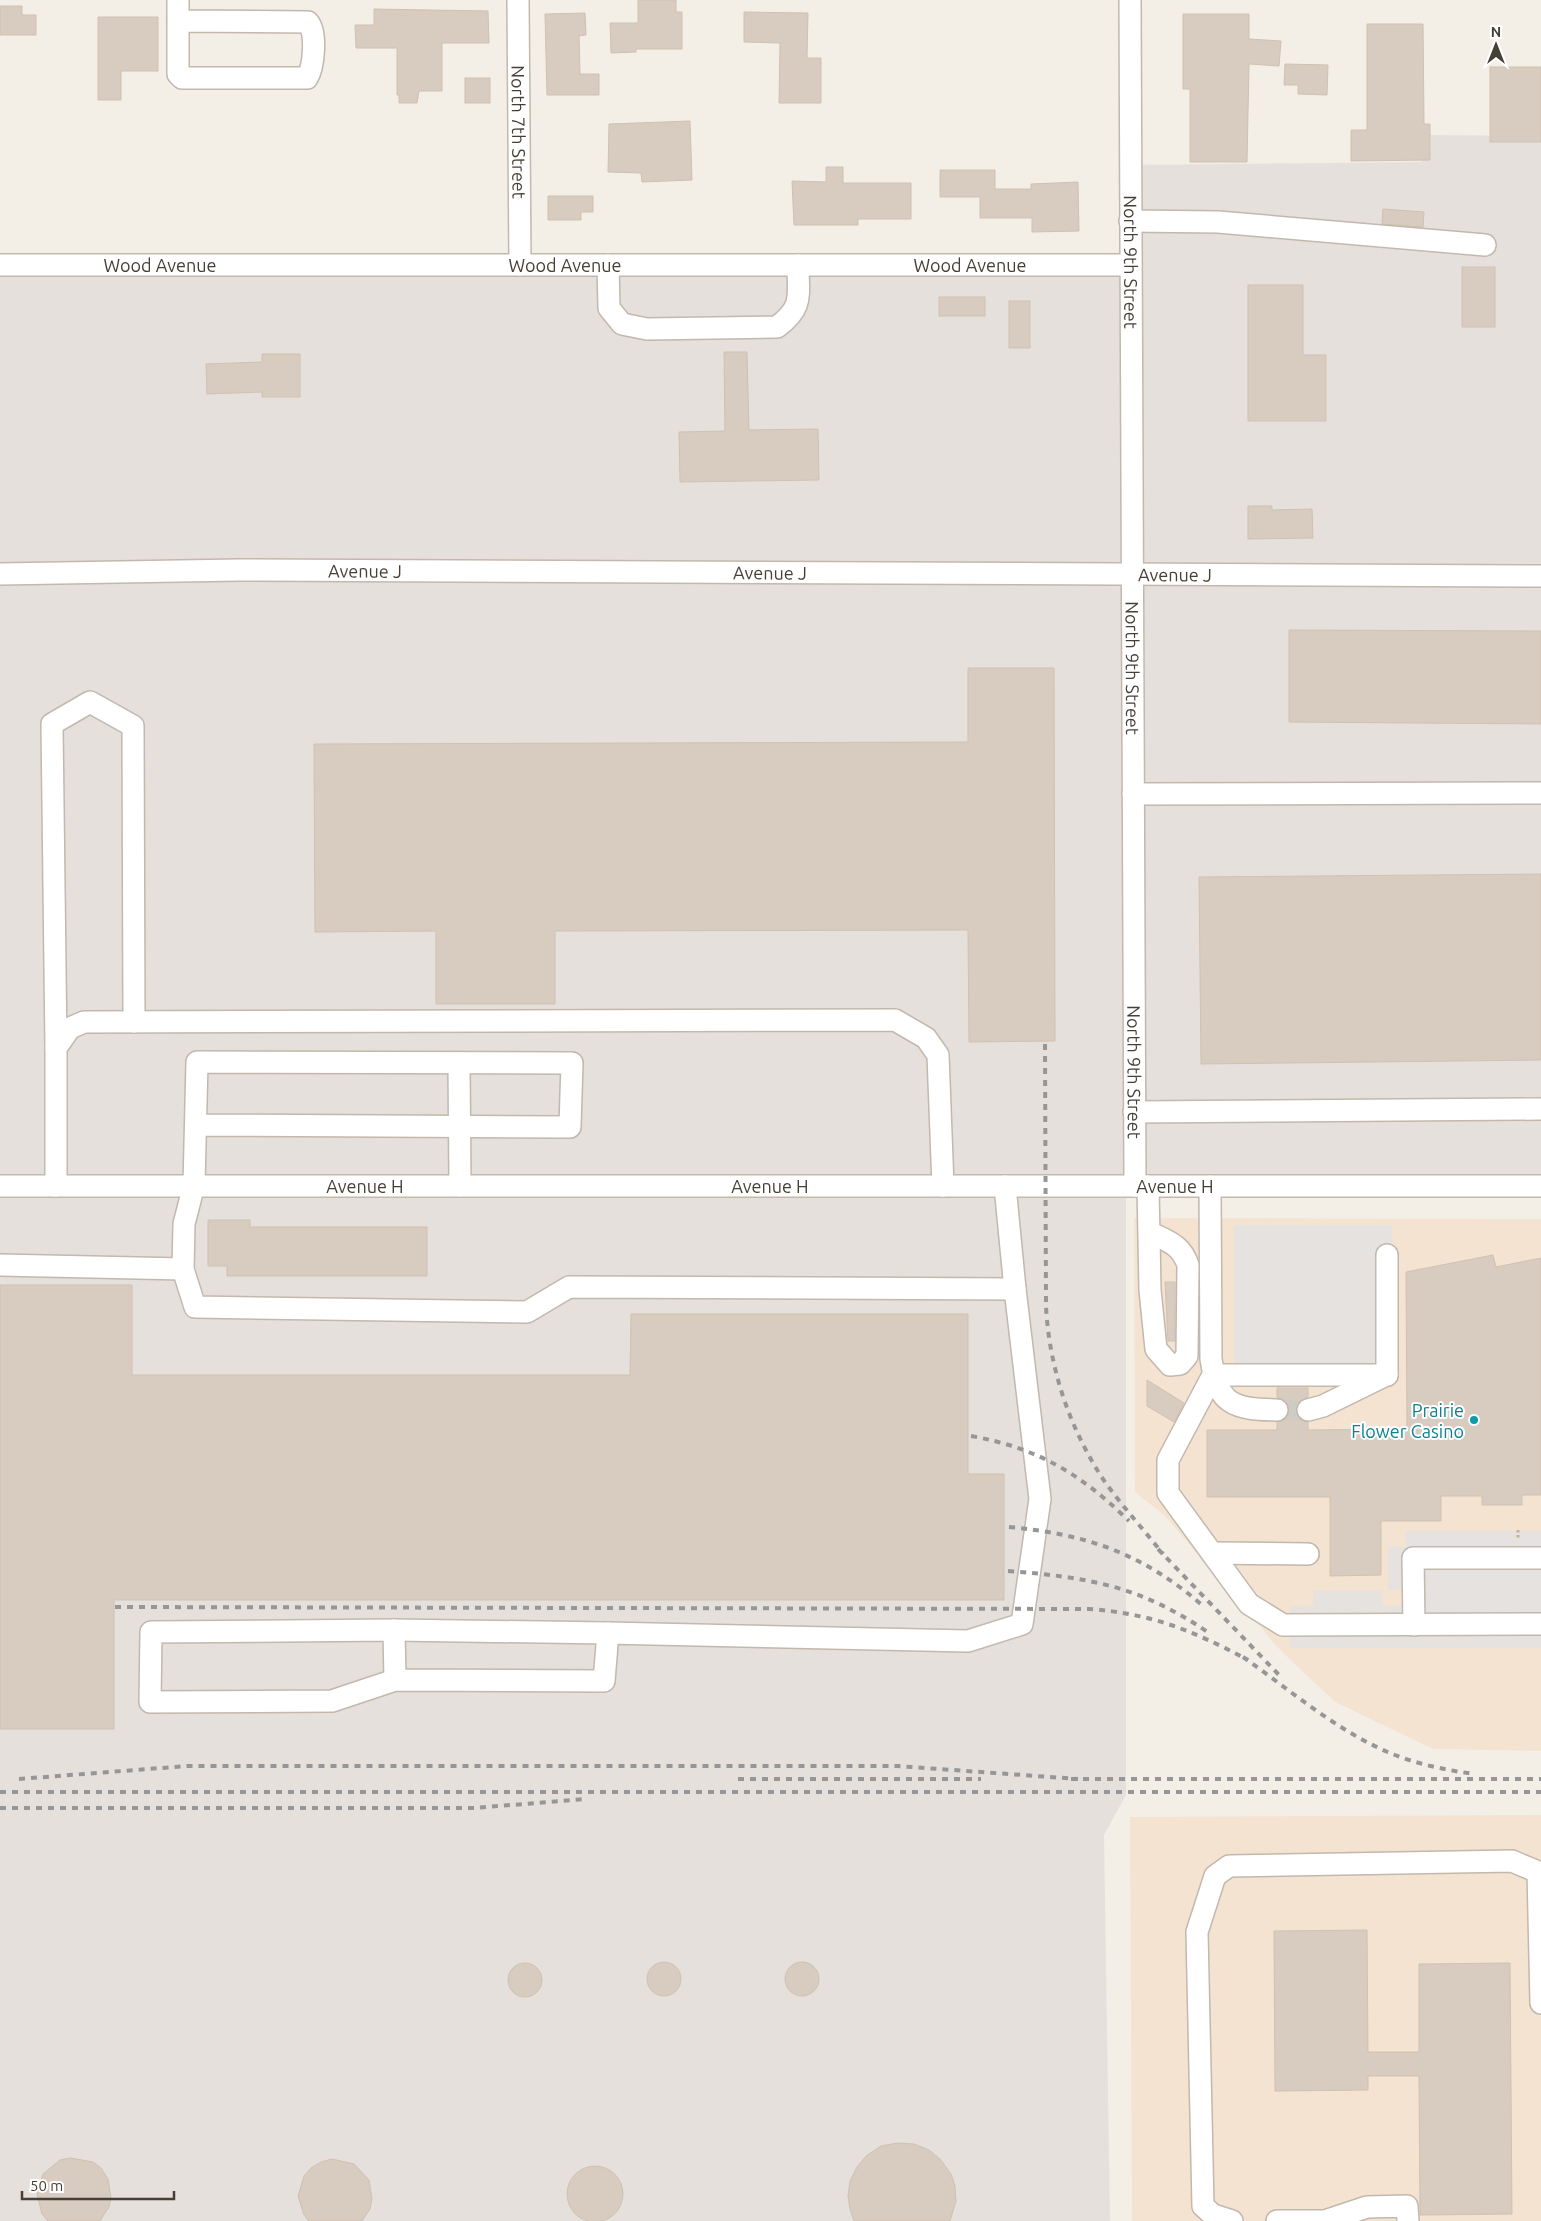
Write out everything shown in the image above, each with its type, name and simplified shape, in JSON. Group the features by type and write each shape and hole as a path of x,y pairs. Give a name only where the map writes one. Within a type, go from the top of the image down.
{"street":[{"name":"North 7th Street","path":"518,0 520,265"},
{"name":"North 9th Street","path":"1130,0 1134,1112 1141,1186 1149,1232 1150,1290 1156,1349 1170,1365 1180,1364 1187,1356 1188,1265 1184,1253 1174,1244 1149,1232"},
{"path":"178,10 308,22 312,26 313,56 311,72 307,78 182,78 178,74 178,10"},
{"path":"1130,221 1218,222 1485,246"},
{"name":"Wood Avenue","path":"0,265 1130,265"},
{"path":"608,265 609,308 622,324 647,330 777,327 792,315 798,299 798,265"},
{"name":"Avenue J","path":"0,574 239,570 1541,576"},
{"path":"56,1186 52,724 90,702 132,726 134,1022"},
{"path":"1133,794 1541,793"},
{"path":"56,1048 70,1028 84,1022 895,1020 926,1038 938,1055 942,1186"},
{"path":"196,1125 570,1127 572,1064 197,1062 194,1185 184,1224 183,1270 195,1307 527,1312 569,1287 1015,1289"},
{"path":"459,1063 460,1186"},
{"path":"1134,1112 1541,1109"},
{"name":"Avenue H","path":"0,1186 1541,1186"},
{"path":"608,1633 604,1681 395,1680 332,1701 150,1702 151,1632 394,1630 608,1633 968,1641 1022,1624 1040,1500 1005,1186"},
{"path":"1210,1186 1211,1358 1213,1375 1221,1394 1231,1404 1277,1410"},
{"path":"1387,1255 1387,1375"},
{"path":"0,1265 183,1270"},
{"path":"1213,1375 1387,1375"},
{"path":"1213,1375 1168,1460 1168,1493 1249,1604 1283,1625 1541,1624"},
{"path":"1308,1410 1323,1406 1387,1375"},
{"path":"1212,1553 1308,1554"},
{"path":"1414,1625 1413,1558 1541,1558"},
{"path":"394,1630 395,1680"},
{"path":"1232,2221 1213,2215 1203,2206 1197,1932 1215,1876 1229,1866 1512,1861 1528,1867 1538,1872 1541,2003"},
{"path":"1277,2221 1328,2221 1367,2207 1406,2206 1408,2221"}],"shaded area":[{"path":"1423,135 1541,136 1541,1189 1126,1189 1126,1795 1104,1835 1110,2221 0,2221 0,265 1129,265 1129,165 1422,162"},
{"path":"1134,1218 1541,1219 1541,1751 1433,1749 1335,1702 1281,1651 1165,1516 1135,1492"},
{"path":"1234,1225 1392,1225 1393,1364 1234,1364"},
{"path":"1406,1531 1541,1531 1541,1648 1290,1648 1290,1606 1313,1606 1313,1591 1382,1591 1382,1606 1406,1606 1406,1590 1388,1590 1388,1547 1406,1547"},
{"path":"1541,1815 1541,2221 1132,2221 1130,1817"}],"building":[{"path":"638,0 676,0 676,12 682,12 682,49 636,49 636,52 611,53 610,23 638,23"},
{"path":"0,6 22,6 22,15 36,15 36,35 0,35"},
{"path":"374,9 488,11 489,43 442,43 442,91 419,91 417,103 399,103 399,95 397,95 397,48 356,48 355,25 374,25"},
{"path":"744,12 808,13 807,58 821,58 821,103 779,103 780,43 744,42"},
{"path":"585,13 586,35 579,36 580,74 599,74 599,95 547,95 545,14"},
{"path":"1183,14 1249,14 1249,39 1281,41 1279,66 1249,64 1247,162 1190,162 1190,89 1183,89"},
{"path":"98,17 158,17 158,71 121,71 121,100 98,100"},
{"path":"1367,24 1423,24 1424,124 1430,124 1430,160 1351,161 1351,130 1367,130"},
{"path":"1285,64 1328,65 1327,95 1298,94 1298,85 1284,85"},
{"path":"1490,67 1541,67 1541,142 1490,142"},
{"path":"465,78 490,78 490,103 465,103"},
{"path":"690,121 692,180 642,182 641,173 608,172 609,124"},
{"path":"826,167 843,167 843,183 911,183 911,219 858,219 858,225 794,225 792,181 826,182"},
{"path":"940,170 995,170 995,189 1031,189 1031,184 1078,182 1079,231 1032,232 1032,218 980,218 980,197 940,197"},
{"path":"548,196 593,196 593,212 581,212 581,220 548,220"},
{"path":"1383,209 1424,212 1423,227 1382,224"},
{"path":"1462,267 1495,267 1495,327 1462,327"},
{"path":"1248,285 1303,285 1303,355 1326,355 1326,421 1248,421"},
{"path":"939,297 985,297 985,316 939,316"},
{"path":"1009,301 1030,301 1030,348 1009,348"},
{"path":"724,352 747,352 749,430 818,429 819,480 680,482 679,432 725,431"},
{"path":"262,354 300,354 300,397 262,397 262,392 207,394 206,364 262,362"},
{"path":"1248,506 1272,506 1272,510 1312,509 1313,538 1248,539"},
{"path":"1289,630 1541,631 1541,724 1289,722"},
{"path":"968,668 1054,668 1055,1041 969,1042 968,930 555,931 555,1004 436,1004 436,931 315,932 314,744 968,742"},
{"path":"1541,874 1541,1060 1201,1064 1199,877"},
{"path":"208,1220 250,1220 250,1227 427,1227 427,1276 227,1276 227,1266 208,1266"},
{"name":"Prairie Flower Casino","path":"1493,1255 1496,1267 1541,1258 1541,1495 1522,1495 1522,1505 1482,1505 1482,1496 1441,1496 1441,1521 1381,1521 1381,1575 1330,1576 1330,1497 1207,1497 1207,1430 1277,1430 1277,1422 1287,1417 1289,1410 1284,1400 1277,1397 1277,1388 1308,1388 1308,1397 1299,1402 1296,1413 1300,1419 1308,1422 1308,1430 1407,1429 1406,1272"},
{"path":"1165,1282 1175,1282 1175,1341 1168,1341"},
{"path":"0,1285 132,1285 132,1375 630,1375 631,1314 968,1314 968,1474 1004,1474 1004,1600 114,1600 114,1729 0,1729"},
{"path":"1147,1380 1184,1403 1174,1422 1147,1406"},
{"path":"1367,1930 1368,2052 1419,2052 1419,1964 1510,1963 1512,2214 1420,2215 1419,2076 1368,2076 1368,2090 1275,2091 1274,1931"},
{"path":"664,1962 671,1963 676,1967 680,1972 680,1986 676,1991 671,1995 664,1996 657,1995 652,1991 648,1986 647,1979 648,1972 652,1967 657,1963"},
{"path":"802,1962 809,1963 814,1967 818,1972 818,1986 814,1991 809,1995 802,1996 795,1995 790,1991 786,1986 785,1979 786,1972 790,1967 795,1963"},
{"path":"525,1963 532,1964 537,1968 541,1973 541,1987 537,1992 532,1996 525,1997 518,1996 513,1992 509,1987 508,1980 509,1973 513,1968 518,1964"},
{"path":"898,2143 914,2144 929,2150 940,2159 951,2174 955,2186 956,2201 950,2221 854,2221 848,2196 850,2181 857,2167 866,2156 881,2146"},
{"path":"71,2158 93,2162 101,2168 108,2179 111,2198 109,2207 100,2221 48,2221 42,2214 37,2194 43,2174 60,2160"},
{"path":"332,2159 354,2164 369,2180 372,2199 370,2209 362,2221 309,2221 304,2215 298,2196 304,2176 311,2168 321,2162"},
{"path":"595,2166 606,2168 615,2174 621,2183 623,2194 621,2205 615,2214 606,2220 595,2222 584,2220 575,2214 569,2205 567,2194 569,2183 575,2174 584,2168"}],"tunnel":[{"path":"1277,1410 1308,1410"}],"railway":[{"path":"1045,1044 1046,1306 1048,1329 1057,1375 1072,1420 1093,1462 1105,1482 1163,1554"},
{"path":"971,1436 1017,1448 1057,1465 1093,1490 1129,1521"},
{"path":"1009,1527 1063,1535 1112,1549 1135,1559 1157,1572 1180,1587 1202,1605"},
{"path":"1158,1549 1279,1675"},
{"path":"1008,1571 1037,1573 1088,1581 1136,1594 1160,1604 1209,1633"},
{"path":"115,1607 1089,1609 1132,1615 1171,1625 1209,1640 1248,1660"},
{"path":"1243,1657 1314,1709 1370,1744 1400,1757 1474,1774"},
{"path":"19,1779 187,1766 897,1766 1078,1779"},
{"path":"738,1779 981,1779"},
{"path":"1071,1779 1541,1779"},
{"path":"0,1792 1541,1792"},
{"path":"0,1808 474,1808 586,1799"}],"place":[{"name":"Prairie Flower Casino","path":"1474,1420"}]}
